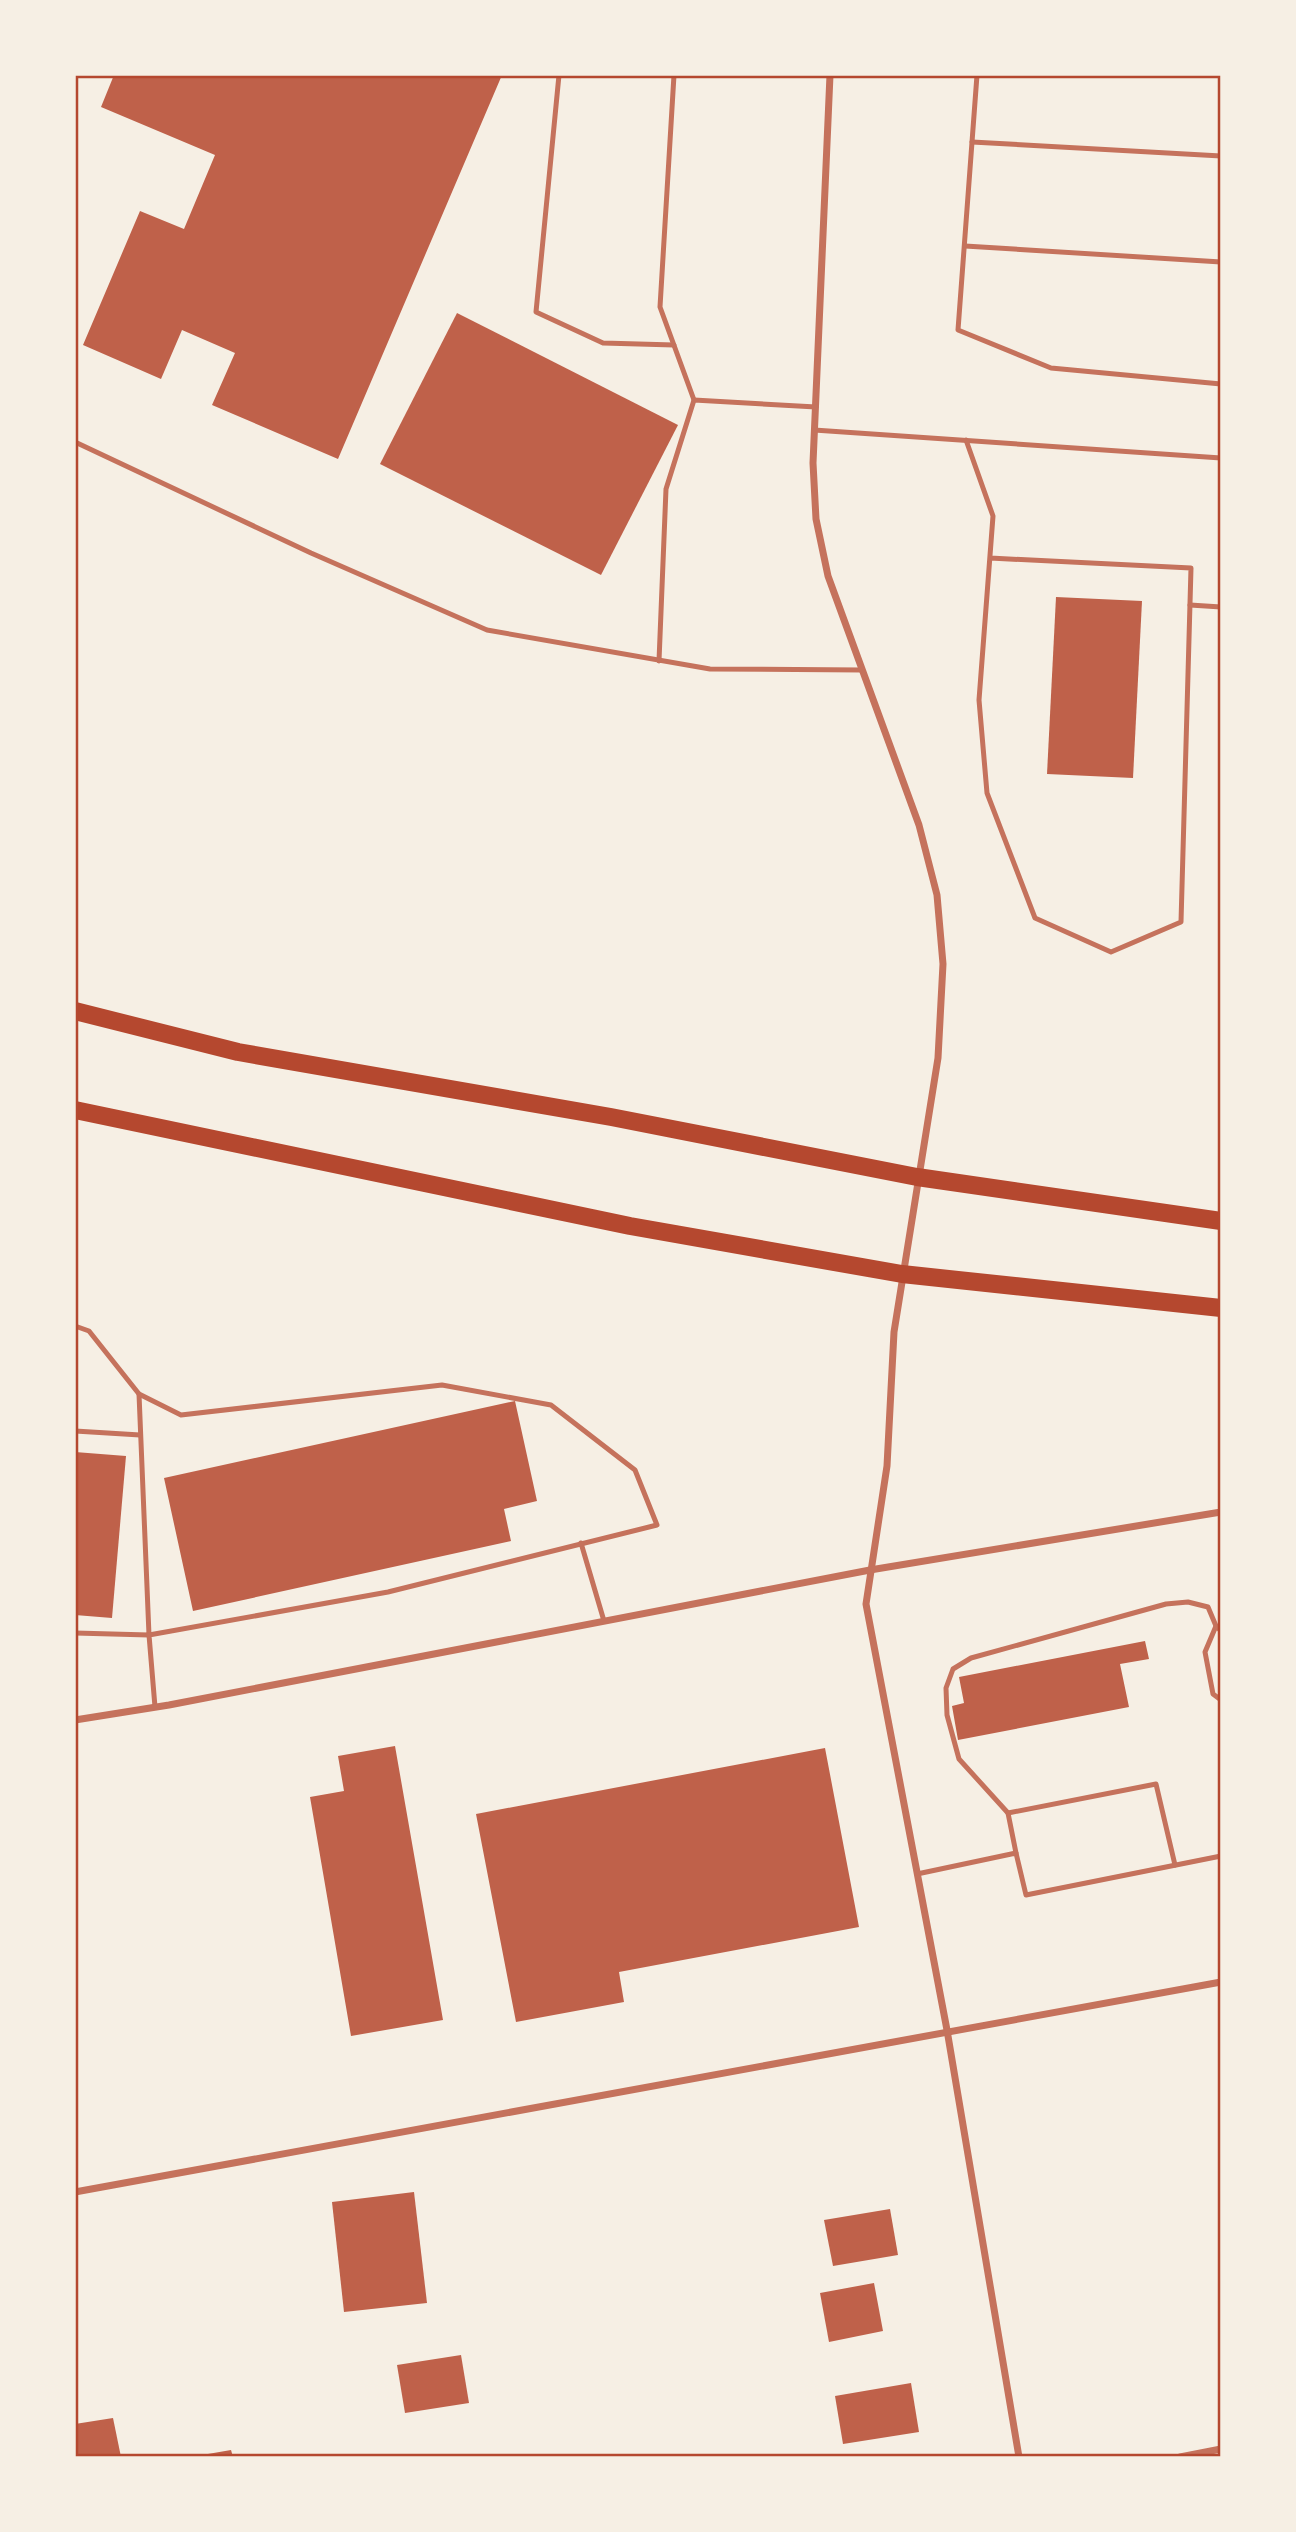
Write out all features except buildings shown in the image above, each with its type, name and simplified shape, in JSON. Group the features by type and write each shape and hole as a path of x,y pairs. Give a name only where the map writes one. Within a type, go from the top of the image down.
{"main road":[{"path":"75,1011 239,1052 611,1116 917,1177 1221,1221"},
{"path":"75,1110 631,1226 902,1274 1221,1308"}],"street":[{"path":"830,75 814,430 816,519 828,576 919,825 937,895 943,964 938,1058 894,1332 887,1466 866,1604 947,2030 1019,2457"},
{"path":"75,1720 870,1570 1221,1512"},
{"path":"75,2192 947,2030 1221,1982"},
{"path":"1180,2457 1221,2449"}],"lane":[{"path":"559,75 536,312 603,343 674,345"},
{"path":"659,661 666,488 694,400 660,307 674,75"},
{"path":"977,75 958,330 1051,368 1221,384"},
{"path":"972,142 1221,156"},
{"path":"965,246 1221,262"},
{"path":"694,400 816,407"},
{"path":"814,430 1221,458"},
{"path":"966,440 993,516 979,700 987,793 1035,918 1111,952 1181,922 1191,568 990,558"},
{"path":"75,442 311,553 487,630 710,669 862,670"},
{"path":"1190,604 1221,607"},
{"path":"75,1326 89,1331 139,1394 181,1415 442,1385 551,1405 635,1470 657,1525 387,1592 149,1635 75,1633"},
{"path":"139,1394 149,1635 155,1707"},
{"path":"75,1431 140,1435"},
{"path":"581,1543 604,1621"},
{"path":"1221,1700 1213,1694 1205,1652 1218,1628 1208,1607 1188,1602 1166,1604 971,1658 953,1670 946,1688 947,1715 959,1759 1008,1813 1026,1895 1221,1856"},
{"path":"1008,1813 1156,1784 1175,1865"},
{"path":"917,1874 1016,1853"}]}
